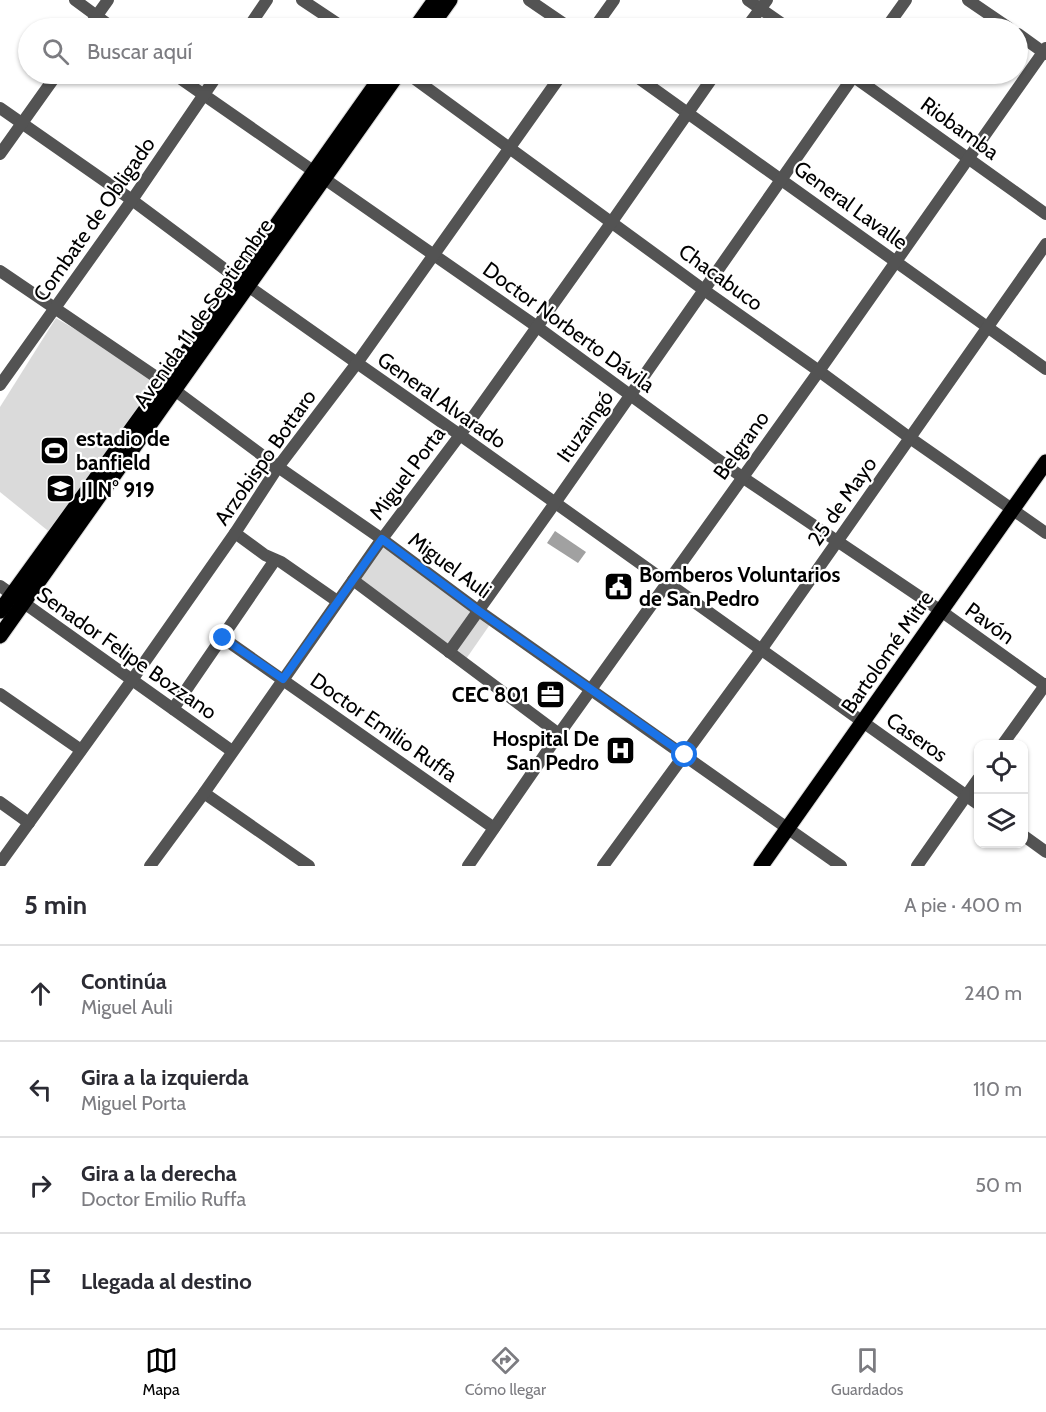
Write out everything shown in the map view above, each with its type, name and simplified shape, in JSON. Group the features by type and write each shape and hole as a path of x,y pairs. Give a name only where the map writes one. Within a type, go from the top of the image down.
{"main road":[{"path":"422,18 435,0"},
{"path":"437,18 450,0"},
{"name":"Avenida 11 de Septiembre","path":"319,175 377,84"},
{"name":"Avenida 11 de Septiembre","path":"0,611 169,387 319,175 390,84"},
{"name":"Bartolomé Mitre","path":"761,866 1046,462"},
{"name":"Avenida 11 de Septiembre","path":"0,636 12,595"}],"street":[{"path":"75,0 99,18"},
{"path":"96,16 108,0"},
{"path":"255,18 267,0"},
{"path":"302,0 329,18"},
{"path":"529,0 555,18"},
{"path":"601,18 614,0"},
{"path":"748,0 764,4 778,18"},
{"path":"893,18 906,0"},
{"path":"968,0 994,18"},
{"path":"754,18 764,4"},
{"path":"1028,41 1045,51"},
{"name":"Belgrano","path":"1028,75 1045,51"},
{"path":"0,154 50,84"},
{"name":"Doctor Norberto Dávila","path":"188,84 537,326 742,477 941,611"},
{"name":"Combate de Obligado","path":"0,385 211,84"},
{"name":"Chacabuco","path":"422,84 704,290 1046,533"},
{"name":"Arzobispo Bottaro","path":"0,863 132,680 235,533 278,467 357,363 555,84"},
{"name":"General Lavalle","path":"647,84 1046,369"},
{"name":"Miguel Porta","path":"150,866 204,793 382,539 460,435 612,223 708,84"},
{"name":"Ituzaingó","path":"449,652 846,84"},
{"name":"Riobamba","path":"867,84 1046,214"},
{"name":"Belgrano","path":"468,866 591,688 1022,84"},
{"name":"General Alvarado","path":"0,108 667,581 863,723"},
{"name":"25 de Mayo","path":"603,866 761,650 1046,244"},
{"name":"Miguel Auli","path":"0,270 169,387 479,611 842,866"},
{"path":"235,533 265,555 281,562 338,601"},
{"path":"173,709 275,560"},
{"path":"353,580 559,734"},
{"name":"Senador Felipe Bozzano","path":"12,595 232,751"},
{"name":"Pavón","path":"941,611 1046,685"},
{"name":"Doctor Emilio Ruffa","path":"223,638 494,828"},
{"path":"1006,740 1046,685"},
{"path":"0,694 81,750"},
{"name":"Caseros","path":"863,723 974,801"},
{"path":"917,866 974,785"},
{"path":"204,793 309,866"},
{"path":"0,802 29,823"},
{"path":"1028,839 1046,852"}],"shaded area":[{"name":"estadio de banfield","path":"56,318 159,379 52,534 0,492 0,407"},
{"path":"555,531 586,552 578,563 547,543"},
{"path":"379,543 491,623 466,659 357,580"}],"place":[{"name":"estadio de banfield","path":"55,450"},
{"name":"JI N° 919","path":"60,489"},
{"name":"Bomberos Voluntarios de San Pedro","path":"618,586"},
{"name":"CEC 801","path":"550,694"},
{"name":"Hospital De San Pedro","path":"620,750"}],"route":[{"path":"223,638 283,679 382,539 479,611 685,755"}]}
